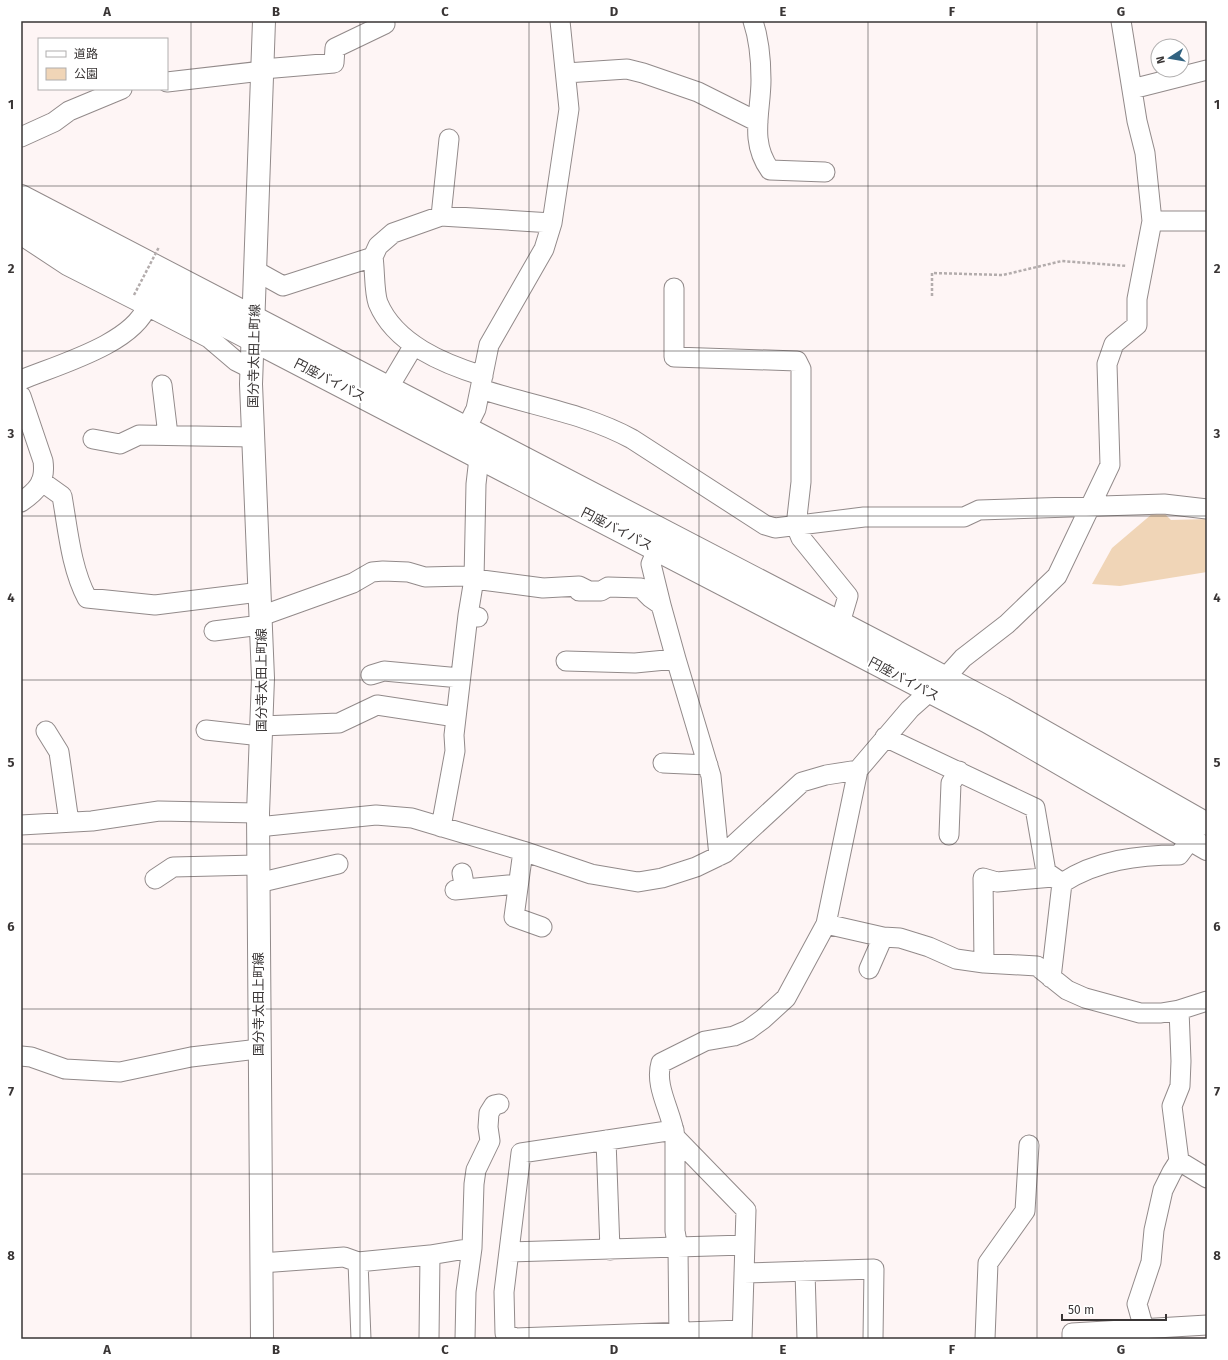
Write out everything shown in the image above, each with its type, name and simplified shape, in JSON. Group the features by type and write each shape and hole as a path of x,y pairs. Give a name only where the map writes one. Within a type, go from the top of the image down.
{"main road":[{"name":"国分寺太田上町線","path":"262,1339 258,1049 258,820 263,678 252,369 264,21"},
{"name":"円座バイパス","path":"21,196 467,427 840,623 937,685 988,722 1199,844"},
{"name":"円座バイパス","path":"21,220 657,550 937,685 1207,824"}],"street":[{"path":"467,427 476,409 489,345 544,249 552,224 570,109 560,21"},
{"path":"753,21 759,55 761,80 756,131 764,161 770,170 825,172"},
{"path":"679,1336 678,1248 675,1232 674,1133 658,1072 661,1063 705,1041 734,1036 748,1030 763,1019 786,998 826,924 858,770 910,709 937,685 963,658 1007,624 1057,576 1110,464 1107,364 1114,344 1137,325 1137,299 1152,221 1145,154 1137,121 1121,21"},
{"path":"168,82 334,63 335,48 385,24"},
{"path":"566,74 627,69 698,92 758,122"},
{"path":"1132,89 1207,70"},
{"path":"21,137 54,122 69,111 120,90"},
{"path":"441,216 449,139"},
{"path":"552,224 441,216 393,233 384,238 373,257 378,302 389,321 400,334 414,345 440,360 512,400 577,415 615,430 632,439 765,525 775,528 864,517 964,517 979,510 1164,504 1207,508"},
{"path":"1152,221 1207,221"},
{"path":"21,235 68,266 141,300 210,338 236,361 252,369"},
{"path":"256,271 283,286 373,257"},
{"path":"674,288 674,358 797,361 801,369 801,482 796,526 801,538 848,596 840,623"},
{"path":"21,380 110,344 126,334 144,316 141,300"},
{"path":"389,387 414,345"},
{"path":"162,385 168,435"},
{"path":"21,396 45,470 36,492 21,502"},
{"path":"93,439 120,444 139,435 254,436"},
{"path":"441,827 455,751 454,735 460,678 473,616 476,484 479,458"},
{"path":"41,481 62,496 71,546 82,588 87,598 155,605 260,592"},
{"path":"657,550 651,564 676,659 711,776 719,856"},
{"path":"214,631 261,621 353,582 372,572 383,570 408,572 425,577 465,576 474,579 543,588 579,586 584,591 601,591 608,587 641,588 651,598 662,605"},
{"path":"566,661 635,663 676,659"},
{"path":"371,675 384,671 460,678"},
{"path":"206,730 261,731 339,723 377,705 456,717"},
{"path":"46,730 59,752 69,822"},
{"path":"885,737 1035,808 1046,872 1057,880"},
{"path":"663,763 708,765"},
{"path":"21,825 69,822 159,811 258,820 376,815 412,818 523,850 591,874 638,882 662,878 683,871 725,853 802,782 826,775 858,770"},
{"path":"949,835 951,783 959,771"},
{"path":"984,963 982,878 997,882 1057,880 1119,859 1148,855 1179,855 1199,844"},
{"path":"523,850 514,917 542,927"},
{"path":"155,879 173,867 258,874 338,864"},
{"path":"1051,978 1057,880"},
{"path":"461,884 518,884"},
{"path":"826,924 883,937 900,938 929,947 956,958 984,963 1037,966 1067,990 1085,998 1140,1013 1161,1013 1178,1010 1207,1001"},
{"path":"869,969 883,937"},
{"path":"1144,1334 1137,1304 1151,1262 1154,1230 1163,1190 1179,1161 1172,1106 1180,1086 1181,1061 1178,1010"},
{"path":"21,1056 31,1057 65,1069 120,1072 191,1057 258,1049"},
{"path":"465,1339 466,1292 472,1248 474,1184 476,1170 490,1141 488,1127 489,1113 494,1105 499,1104"},
{"path":"674,1133 746,1210 742,1335 515,1338 505,1333 504,1292 522,1153 606,1140 674,1133"},
{"path":"606,1140 610,1250"},
{"path":"985,1339 988,1263 1025,1211 1029,1145"},
{"path":"1179,1161 1207,1178"},
{"path":"509,1252 745,1245"},
{"path":"261,1263 344,1257 358,1262 430,1255 472,1248"},
{"path":"429,1339 430,1255"},
{"path":"358,1262 361,1339"},
{"path":"744,1273 874,1269 873,1339"},
{"path":"805,1271 807,1339"},
{"path":"1072,1339 1072,1334 1144,1334 1207,1325"}],"path":[{"path":"141,300 158,247"},
{"path":"932,296 932,273 1003,275 1062,261 1143,268"}],"green space":[{"path":"1159,508 1171,520 1207,519 1207,572 1120,586 1092,584 1112,548"}]}
